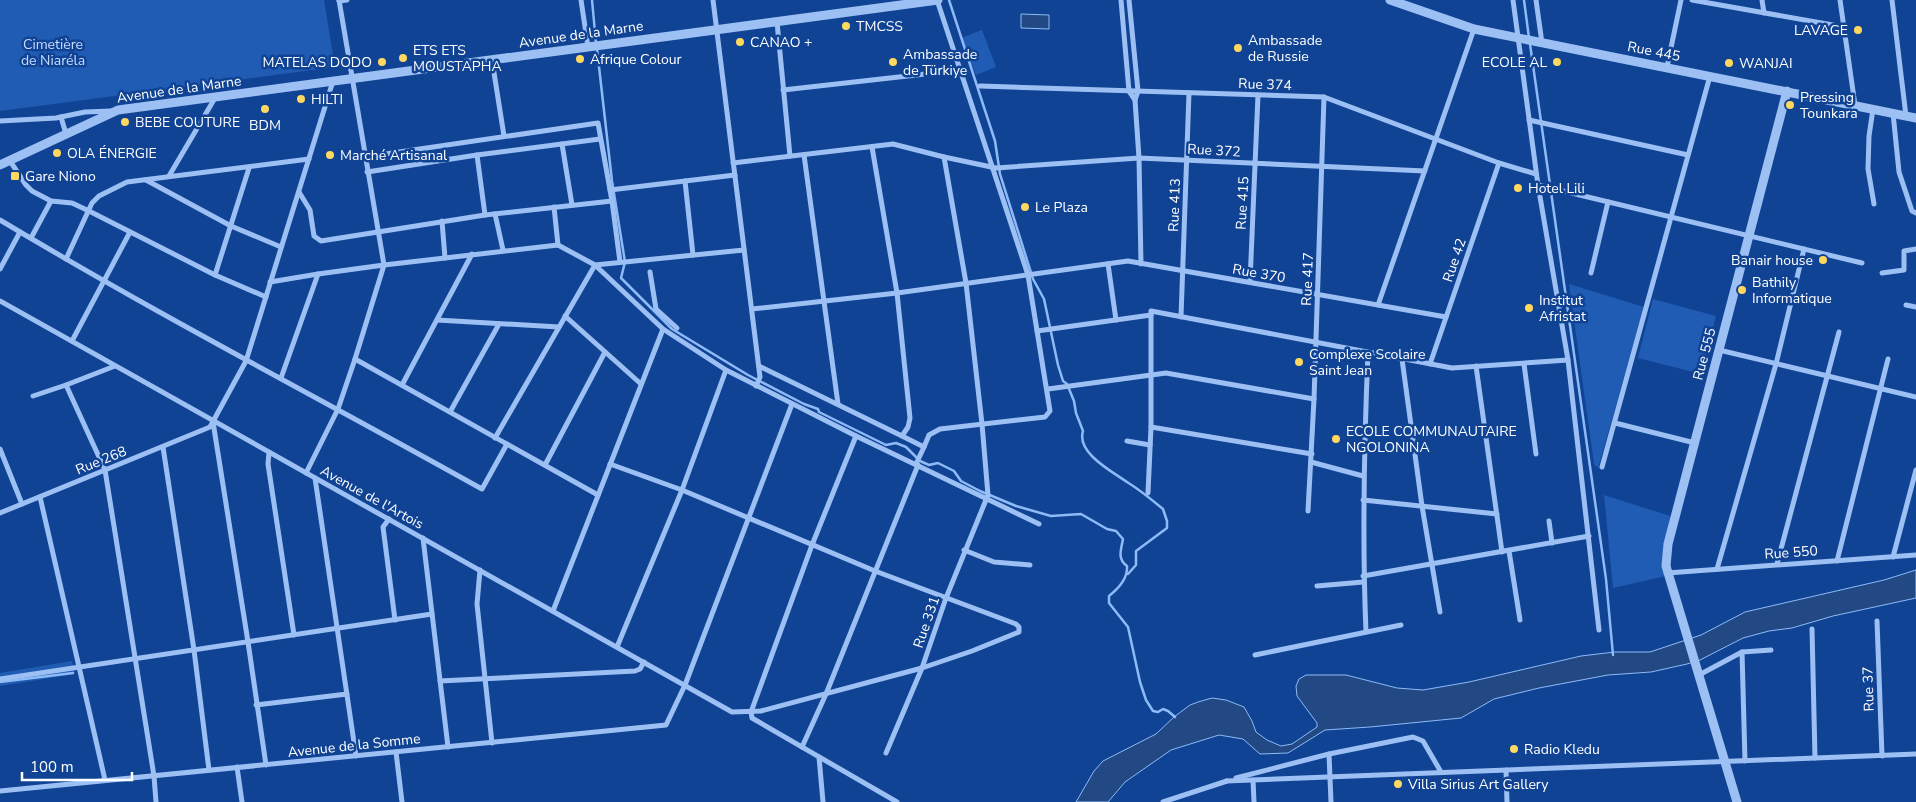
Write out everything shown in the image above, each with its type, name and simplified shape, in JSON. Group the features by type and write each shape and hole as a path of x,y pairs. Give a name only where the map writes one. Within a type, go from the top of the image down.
{"street":[{"path":"306,473 338,409 384,265 339,1 347,0"},
{"path":"581,0 588,47"},
{"path":"712,0 759,366 758,382"},
{"path":"802,747 826,694 929,435 940,429 1045,417 1050,411 1048,389 1028,275 997,167 934,0"},
{"name":"Avenue de la Marne","path":"0,165 118,110 934,0"},
{"path":"1122,0 1129,91 1135,100"},
{"path":"1129,0 1138,91 1135,100 1139,158 1141,264"},
{"name":"Rue 445","path":"1390,0 1474,28 1521,39 1916,118"},
{"path":"1513,0 1521,39 1536,174 1568,360 1599,630"},
{"path":"1536,0 1540,43"},
{"path":"1667,67 1681,0"},
{"path":"1692,0 1844,27"},
{"path":"1762,0 1764,13"},
{"path":"1840,0 1855,105"},
{"path":"1892,0 1906,116"},
{"path":"777,22 790,156"},
{"path":"1378,305 1474,28"},
{"path":"492,60 504,136"},
{"path":"783,90 961,70"},
{"path":"1602,467 1710,76"},
{"path":"266,765 213,421 246,361 333,81"},
{"name":"Rue 374","path":"980,86 1324,97 1500,163 1536,174"},
{"name":"Rue 555","path":"1738,802 1667,574 1668,544 1787,92"},
{"name":"Rue 413","path":"1181,317 1189,93"},
{"name":"Rue 415","path":"1250,282 1258,95"},
{"path":"169,176 215,97"},
{"name":"Rue 417","path":"1308,511 1312,454 1324,97"},
{"path":"1873,109 1869,136 1868,169 1874,204"},
{"path":"0,121 61,117 86,112 118,110"},
{"path":"1893,113 1898,172 1911,210 1916,213"},
{"path":"61,117 66,134"},
{"path":"1529,120 1688,155"},
{"path":"365,157 598,123 612,200 620,262"},
{"path":"367,172 600,139"},
{"path":"562,144 572,205"},
{"name":"Rue 372","path":"733,163 893,144 944,157 997,167 1139,158 1425,171"},
{"path":"872,147 897,293 910,418 908,427 902,436"},
{"path":"477,155 485,216"},
{"path":"804,155 838,404"},
{"path":"944,157 966,283 982,424 987,497"},
{"path":"66,259 92,203 99,196 127,182 309,159"},
{"path":"10,161 32,191 51,201 72,204 89,211 214,275 266,297"},
{"name":"Rue 42","path":"1430,364 1500,163"},
{"path":"214,275 249,168"},
{"path":"610,190 735,175"},
{"path":"146,180 231,226 282,247"},
{"path":"685,181 694,255"},
{"path":"1538,185 1862,263"},
{"path":"299,192 310,210 314,236 317,240 321,241 442,221 612,200"},
{"path":"31,238 51,201"},
{"path":"1591,273 1608,202"},
{"path":"554,207 558,244"},
{"path":"495,214 503,250"},
{"path":"0,220 246,361 282,378 482,490 507,444"},
{"path":"442,221 445,258"},
{"path":"0,269 20,232"},
{"path":"72,341 130,232"},
{"path":"270,282 384,265 558,244 595,265 663,329 726,370 758,382 792,404 916,465 987,497 1039,524"},
{"path":"1717,569 1776,364 1804,249"},
{"path":"1882,273 1904,270 1904,251 1916,249"},
{"path":"595,265 744,250"},
{"path":"402,385 472,254"},
{"name":"Rue 370","path":"1108,264 1128,261 1446,317"},
{"path":"752,309 897,293 1108,264 1116,320"},
{"path":"495,438 595,265"},
{"path":"650,272 656,309 677,328"},
{"path":"282,378 318,274"},
{"name":"Avenue de l'Artois","path":"0,301 732,712 751,712"},
{"path":"1906,305 1916,307"},
{"path":"650,315 656,309"},
{"path":"1148,493 1151,427 1151,311 1452,368 1568,360"},
{"path":"1037,331 1151,315"},
{"path":"566,316 641,384"},
{"path":"437,320 559,327"},
{"path":"450,412 499,324"},
{"path":"553,611 663,329"},
{"path":"1777,564 1840,332"},
{"path":"1719,350 1916,398"},
{"path":"545,465 605,352"},
{"path":"1366,632 1363,579 1362,476 1368,352"},
{"path":"355,359 598,495"},
{"path":"1402,359 1422,506 1440,612"},
{"path":"1837,561 1888,359"},
{"path":"1524,364 1536,454"},
{"path":"33,396 115,366"},
{"path":"759,366 924,447"},
{"path":"1476,366 1502,552"},
{"path":"617,647 682,490 726,370"},
{"path":"1048,389 1166,373 1314,399"},
{"path":"66,385 105,470 154,776 156,802"},
{"path":"685,685 792,404"},
{"name":"Rue 268","path":"0,513 210,427 213,421"},
{"path":"1615,423 1695,443"},
{"path":"1151,427 1312,454"},
{"path":"856,436 812,545 751,712 752,718 897,802"},
{"path":"1127,441 1150,445"},
{"path":"163,446 194,650 209,770"},
{"path":"0,449 22,504"},
{"path":"269,452 268,464 294,635"},
{"path":"1311,462 1362,476"},
{"path":"610,464 682,490 875,571 1016,624 1019,627 1019,632 922,668 761,711 751,712"},
{"path":"1892,557 1916,470"},
{"path":"315,478 356,756"},
{"path":"40,497 105,780"},
{"name":"Rue 331","path":"886,753 922,668 964,550 987,497"},
{"path":"1363,500 1497,514"},
{"path":"389,519 382,527 395,620"},
{"path":"1549,521 1552,543"},
{"path":"1317,586 1589,536"},
{"path":"422,538 448,747"},
{"path":"964,550 994,562 1030,565"},
{"path":"1509,551 1520,620"},
{"name":"Rue 550","path":"1667,574 1777,564 1916,555"},
{"path":"480,570 477,604 492,743"},
{"path":"0,679 432,614"},
{"name":"Rue 37","path":"1877,621 1882,756"},
{"path":"1255,654 1402,625"},
{"path":"1812,629 1815,758"},
{"path":"1699,675 1742,652 1771,650"},
{"path":"1742,652 1745,761"},
{"path":"440,681 635,671 640,669 644,662"},
{"name":"Avenue de la Somme","path":"0,791 666,726 685,685"},
{"path":"256,705 347,694"},
{"path":"1163,802 1226,781 1329,754 1407,738 1423,740 1441,772"},
{"path":"396,752 402,802"},
{"path":"1329,754 1331,802"},
{"path":"1226,781 1916,754"},
{"path":"819,757 823,802"},
{"path":"237,767 242,802"},
{"path":"1506,770 1507,802"},
{"path":"1253,780 1254,802"}],"green space":[{"name":"Cimetière de Niaréla","path":"0,0 324,0 335,67 0,111"},
{"path":"982,30 996,67 976,75 961,38"},
{"path":"1569,284 1644,307 1598,468 1594,464"},
{"path":"1653,299 1716,316 1701,374 1638,358"},
{"path":"1604,495 1670,516 1666,576 1613,588"},
{"path":"72,661 75,674 0,686 0,673"}],"shaded area":[{"path":"1021,14 1049,15 1049,29 1021,28"},
{"path":"1916,570 1916,598 1743,638 1700,660 1687,664 1651,672 1608,675 1539,688 1494,699 1461,718 1325,730 1288,753 1260,754 1243,739 1219,735 1171,750 1125,782 1108,802 1076,802 1094,771 1103,761 1156,734 1190,705 1212,698 1226,700 1244,707 1256,732 1267,740 1281,746 1292,744 1317,727 1317,723 1297,696 1296,686 1299,679 1306,675 1346,675 1397,688 1423,690 1469,682 1581,656 1615,652 1650,652 1701,635 1745,612 1884,580"}],"waterway":[{"path":"592,0 596,43"},
{"path":"949,0 995,141 1000,174 1033,279 1044,299 1058,365 1063,381 1067,384 1074,401 1076,413 1083,431 1082,439 1085,447 1097,461 1141,491 1163,509 1167,521 1167,528 1136,551 1136,565 1128,574"},
{"path":"1524,0 1529,38"},
{"path":"1530,44 1606,579 1613,655"},
{"path":"597,49 612,181 625,262 621,278 672,329 748,375 804,404 818,409 819,412 886,445 896,443 906,447 920,461 929,465 938,463 954,471 961,481 1016,506 1051,516 1081,514 1107,529 1116,531 1123,539 1121,557 1127,566 1127,570 1122,583 1109,596 1109,603 1128,627 1140,682 1146,700 1153,711 1158,712 1163,709 1175,717"},
{"path":"0,682 73,673"}],"place":[{"name":"TMCSS","path":"846,26"},
{"name":"LAVAGE","path":"1858,30"},
{"name":"CANAO +","path":"740,42"},
{"name":"Ambassade de Russie","path":"1238,48"},
{"name":"ETS ETS MOUSTAPHA","path":"403,58"},
{"name":"Afrique Colour","path":"580,59"},
{"name":"MATELAS DODO","path":"382,62"},
{"name":"Ambassade de Türkiye","path":"893,62"},
{"name":"ECOLE AL","path":"1557,62"},
{"name":"WANJAI","path":"1729,63"},
{"name":"HILTI","path":"301,99"},
{"name":"Pressing Tounkara","path":"1790,105"},
{"name":"BDM","path":"265,109"},
{"name":"BEBE COUTURE","path":"125,122"},
{"name":"OLA ÉNERGIE","path":"57,153"},
{"name":"Marché Artisanal","path":"330,155"},
{"name":"Gare Niono","path":"15,176"},
{"name":"Hotel Lili","path":"1518,188"},
{"name":"Le Plaza","path":"1025,207"},
{"name":"Banair house","path":"1823,260"},
{"name":"Bathily Informatique","path":"1742,290"},
{"name":"Institut Afristat","path":"1529,308"},
{"name":"Complexe Scolaire Saint Jean","path":"1299,362"},
{"name":"ECOLE COMMUNAUTAIRE NGOLONINA","path":"1336,439"},
{"name":"Radio Kledu","path":"1514,749"},
{"name":"Villa Sirius Art Gallery","path":"1398,784"}]}
